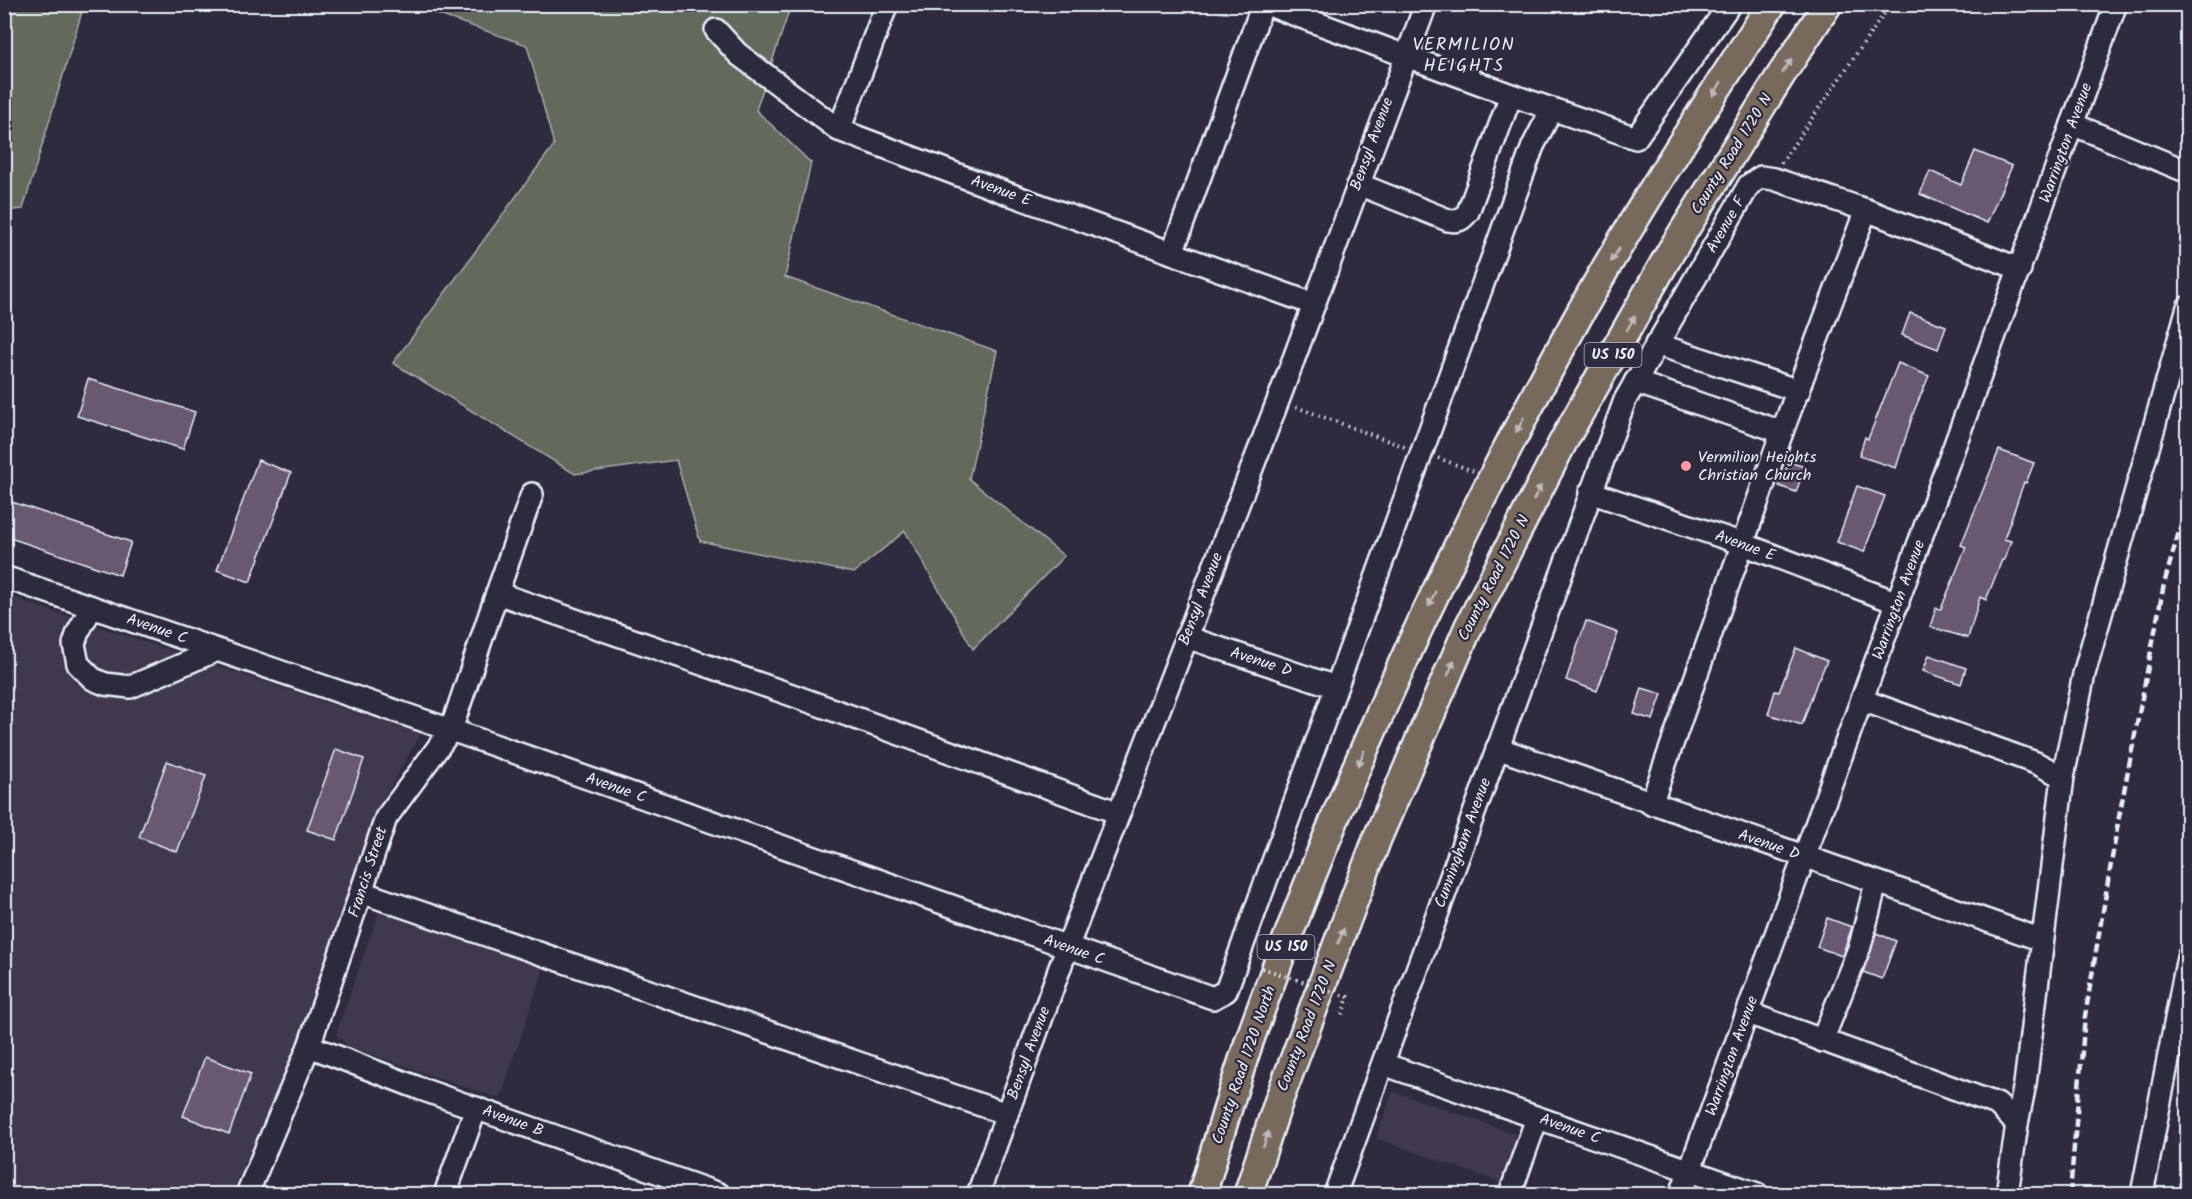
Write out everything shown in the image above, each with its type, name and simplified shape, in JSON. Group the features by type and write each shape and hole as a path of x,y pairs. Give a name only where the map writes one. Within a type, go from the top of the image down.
{"main road":[{"name":"County Road 1720 North","path":"1202,1194 1249,1044 1322,852 1384,704 1436,590 1579,315 1667,167 1772,4"},
{"name":"County Road 1720 N","path":"1248,1194 1279,1100 1377,839 1468,628 1563,442 1670,253 1828,4"}],"street":[{"path":"839,129 887,4"},
{"path":"1172,253 1265,4 1511,95 1636,138 1729,5"},
{"name":"Bensyl Avenue","path":"978,1194 1067,948 1276,404 1426,4"},
{"name":"Warrington Avenue","path":"1681,1194 2116,4"},
{"name":"Avenue E","path":"716,30 738,54 839,129 998,190 1313,304"},
{"path":"1358,184 1448,220 1462,220 1468,212 1511,95"},
{"path":"1336,687 1533,146 1552,109"},
{"path":"2072,124 2187,172"},
{"name":"Avenue F","path":"1590,492 1624,400 1749,185 1761,177 1774,179 1866,210 2020,269"},
{"path":"1651,804 1782,432 1866,210"},
{"path":"2007,1194 2025,1084 2063,777 2084,674 2187,307"},
{"path":"1656,344 1799,391"},
{"path":"1635,382 1782,432"},
{"name":"Avenue E","path":"1590,492 1743,544 1898,603"},
{"name":"Cunningham Avenue","path":"1335,1194 1590,492"},
{"name":"Francis Street","path":"247,1194 309,1046 386,818 450,730 532,494"},
{"name":"Avenue C","path":"4,577 450,730 1213,998 1226,992 1336,687"},
{"path":"496,593 789,694 1119,813"},
{"path":"92,607 74,644 78,664 93,679 105,684 130,687 217,650"},
{"name":"Avenue D","path":"1186,637 1336,687"},
{"path":"1862,700 2036,763 2063,777"},
{"name":"Avenue D","path":"1497,748 2042,940"},
{"path":"1822,1041 1860,946 1876,883"},
{"path":"361,892 1007,1114"},
{"path":"2142,1194 2187,957"},
{"path":"1748,1014 1997,1104 2017,1124"},
{"name":"Avenue B","path":"309,1046 719,1194"},
{"name":"Avenue C","path":"1383,1064 1757,1194"},
{"path":"445,1194 476,1108"},
{"path":"1510,1194 1537,1118"}],"path":[{"path":"1779,166 1891,4"},
{"path":"1296,407 1474,471"},
{"path":"1262,968 1332,992"},
{"path":"1341,1018 1348,997"}],"shaded area":[{"path":"5,595 421,734 374,815 293,1055 231,1194 5,1194"},
{"path":"383,900 548,956 500,1099 347,1046 336,1034"},
{"path":"1393,1091 1530,1139 1513,1187 1376,1138"}],"green space":[{"path":"4,5 84,5 23,209 5,211"},
{"path":"410,5 791,5 756,110 811,163 785,277 997,351 969,479 1064,556 973,649 905,531 854,573 700,541 676,460 575,474 393,363 554,145 527,45"}],"building":[{"path":"1975,151 2012,166 1987,223 1920,194 1930,171 1961,185"},
{"path":"1910,313 1946,326 1938,349 1902,335"},
{"path":"1898,363 1929,376 1914,411 1896,468 1859,456 1865,437 1868,439"},
{"path":"88,379 195,412 183,449 77,416"},
{"path":"1999,450 2034,463 2026,483 2024,482 2004,539 2011,541 2004,560 2002,560 1986,600 1980,597 1968,638 1930,627 1936,608 1941,609 1966,547 1961,545"},
{"path":"258,460 291,473 250,582 217,570"},
{"path":"1789,462 1805,467 1796,492 1779,486"},
{"path":"1857,486 1885,496 1864,552 1837,542"},
{"path":"12,502 131,542 120,575 4,536 4,526"},
{"path":"1586,621 1618,633 1597,691 1566,680"},
{"path":"1796,648 1827,661 1818,679 1802,725 1768,714 1775,691 1779,692"},
{"path":"1929,655 1966,668 1961,684 1923,671"},
{"path":"1642,688 1662,694 1653,720 1634,714"},
{"path":"336,749 364,759 336,840 307,830"},
{"path":"167,761 206,776 177,852 139,837"},
{"path":"1827,918 1852,927 1842,956 1817,947"},
{"path":"1876,933 1896,941 1882,979 1863,972"},
{"path":"205,1057 251,1074 229,1134 183,1116"}],"railway":[{"path":"2070,1194 2085,1016 2119,817 2164,584 2188,500"}],"place":[{"name":"Vermilion Heights Christian Church","path":"1686,466"}],"district":[{"name":"VERMILION HEIGHTS","path":"1464,55"}]}
